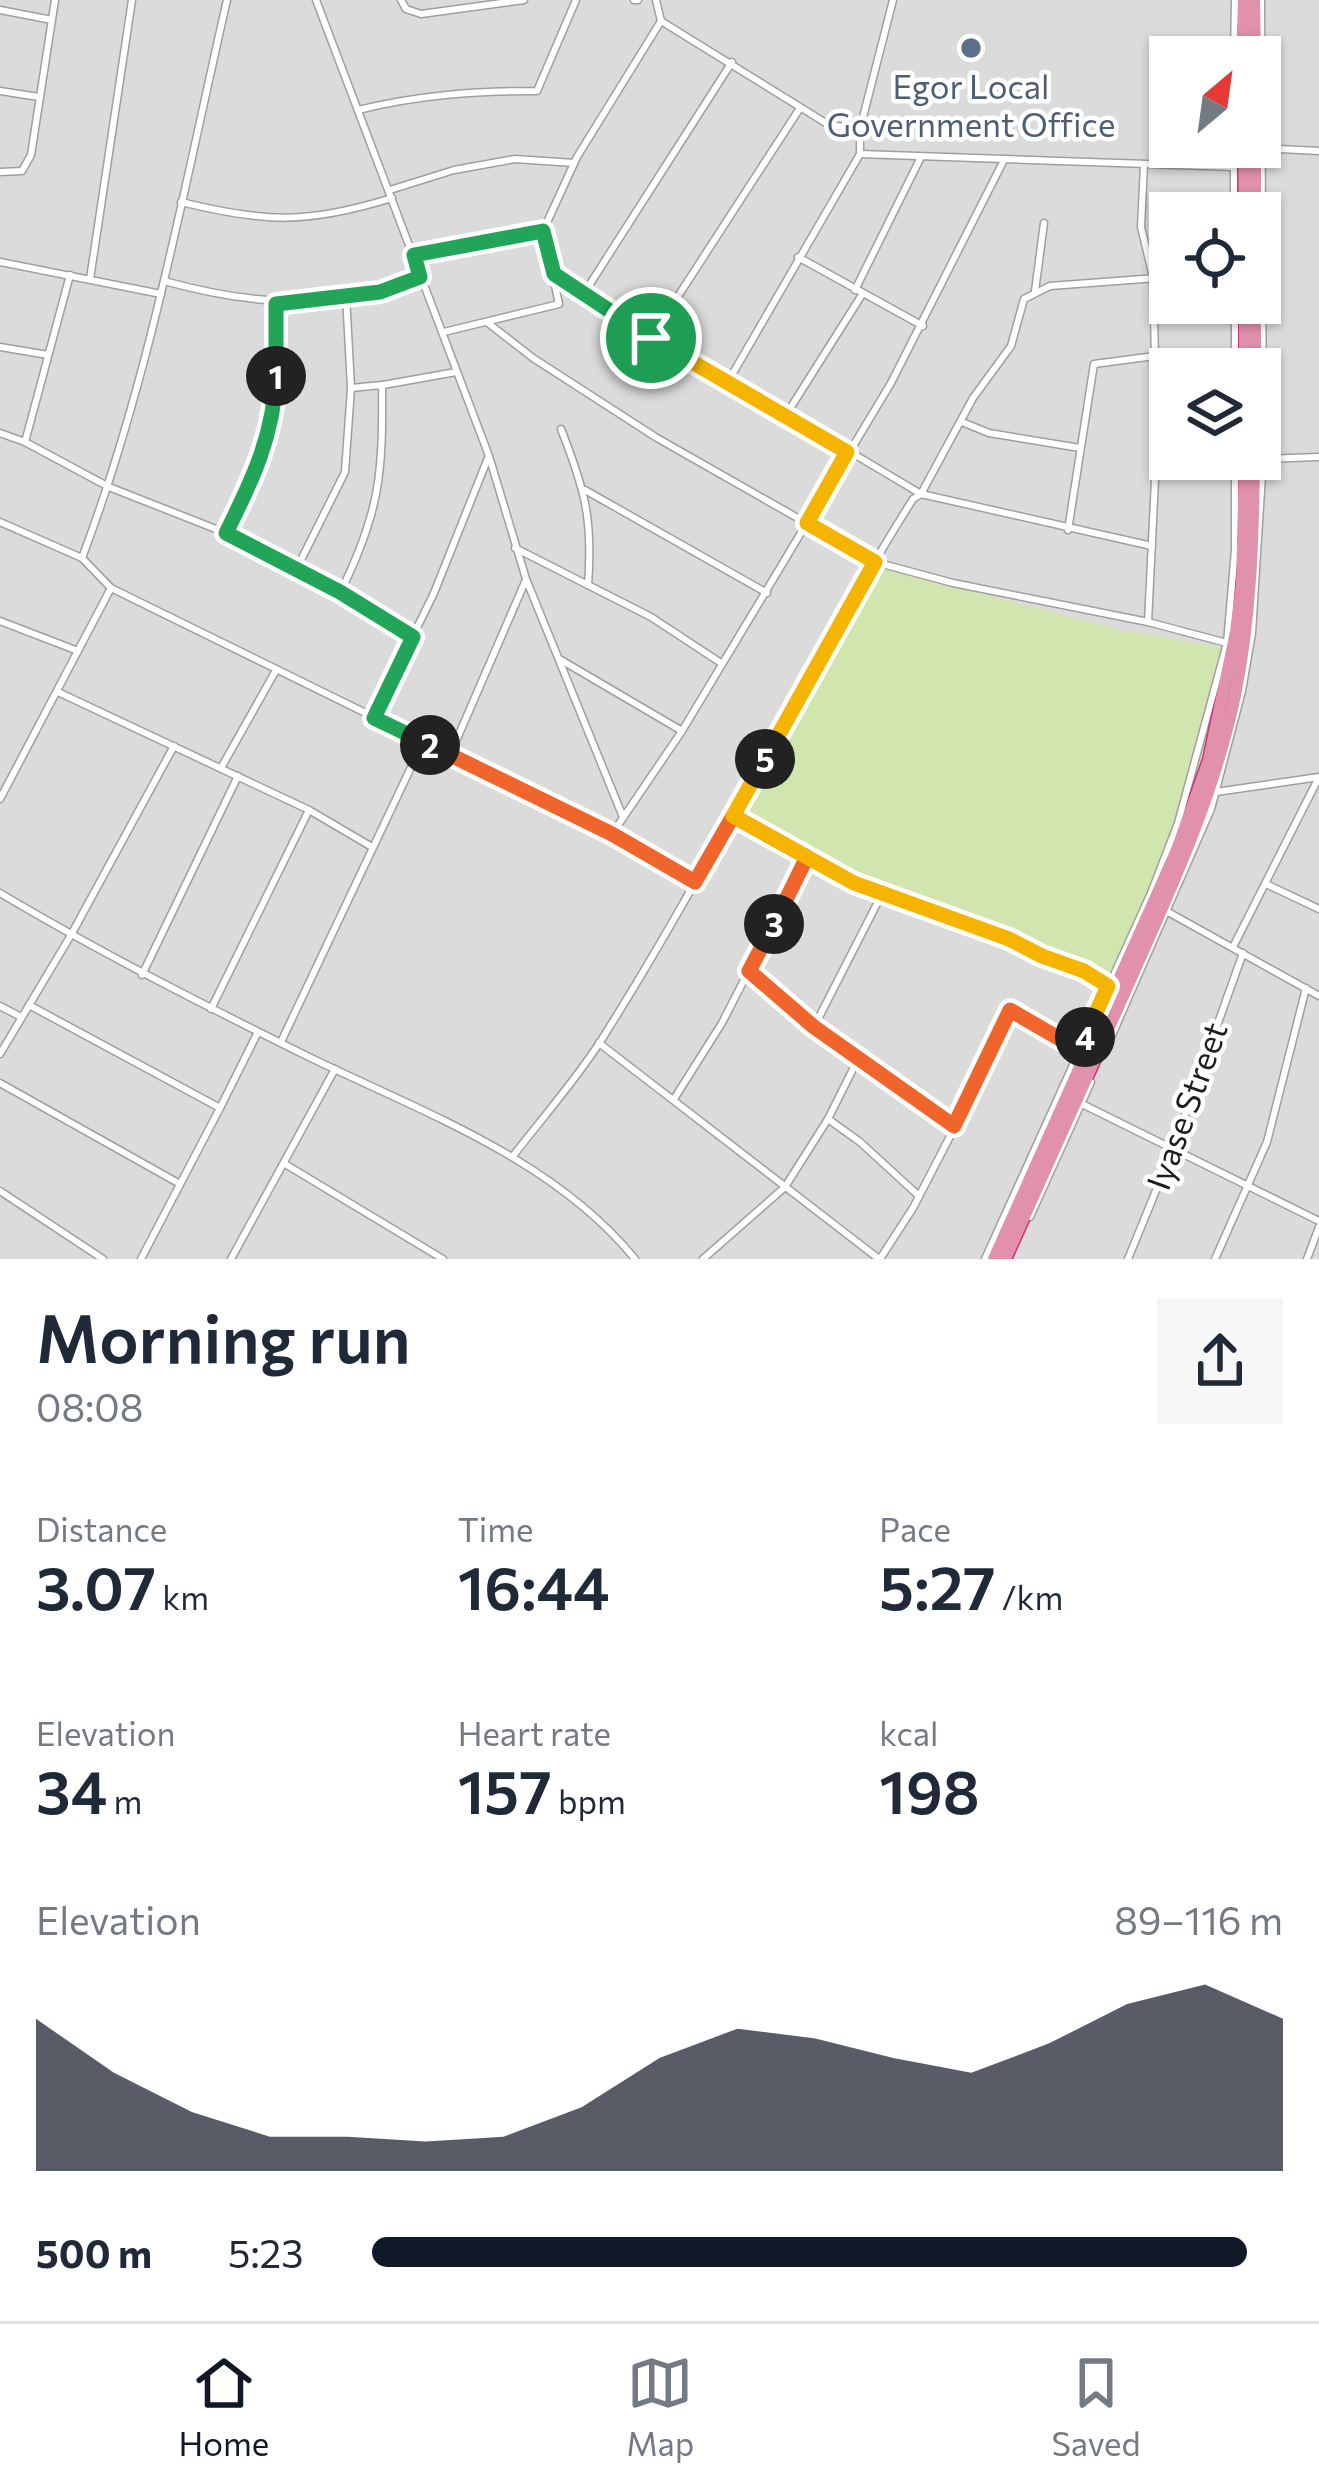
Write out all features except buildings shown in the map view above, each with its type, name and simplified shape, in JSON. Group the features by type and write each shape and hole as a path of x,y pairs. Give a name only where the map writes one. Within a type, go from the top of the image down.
{"highway":[{"path":"1239,0 1242,36"},
{"path":"1256,36 1258,0"},
{"path":"1008,1259 1200,816 1235,696 1249,602 1246,480"},
{"path":"989,1259 1177,850 1202,778 1236,632 1256,480"}],"street":[{"path":"0,172 22,171 31,155 55,0"},
{"path":"90,279 132,0"},
{"path":"82,558 109,487 161,294 227,0"},
{"path":"316,0 489,456 526,579 623,817"},
{"path":"401,0 406,10 421,14 524,0"},
{"path":"358,110 432,94 537,91 576,0"},
{"path":"444,332 556,306 560,300 543,231 574,163 661,21 656,0"},
{"path":"729,380 860,154 860,129 893,0"},
{"path":"1236,36 1239,0"},
{"path":"1258,0 1258,36"},
{"path":"0,10 52,20"},
{"path":"661,21 829,125 860,129"},
{"path":"583,295 732,62"},
{"path":"0,91 38,98"},
{"path":"651,338 800,108"},
{"path":"1281,148 1319,151"},
{"path":"860,154 1149,165"},
{"path":"786,415 859,291 921,157"},
{"path":"181,202 246,218 297,220 341,214 454,170 515,159 574,163"},
{"path":"612,834 766,593 923,326 1004,160"},
{"path":"1144,165 1141,227 1149,260"},
{"path":"1259,168 1259,348"},
{"path":"1035,291 1045,223"},
{"path":"414,255 543,231"},
{"path":"798,257 923,326"},
{"path":"0,262 161,294"},
{"path":"554,274 651,338 921,494 1152,546"},
{"path":"25,442 70,275"},
{"path":"164,281 223,297 276,304 380,292 420,277"},
{"path":"513,1156 599,1043 875,562 921,494 974,398 1003,361 1028,294 1091,281 1149,277"},
{"path":"295,572 345,472 351,388 346,295"},
{"path":"226,533 259,468 270,434 276,383 276,304"},
{"path":"488,323 533,358 657,438 875,562 953,584 1148,622 1227,643"},
{"path":"0,346 48,355"},
{"path":"1068,530 1094,364 1149,357"},
{"path":"351,388 456,372"},
{"path":"340,592 376,505 383,464 382,385"},
{"path":"962,422 989,433 1081,448"},
{"path":"561,430 586,490 591,541 588,585"},
{"path":"0,434 25,442 109,487 226,533 340,592 413,637"},
{"path":"374,718 489,456"},
{"path":"1281,459 1319,458"},
{"path":"1148,622 1156,480"},
{"path":"989,1259 1178,823 1227,643 1235,480"},
{"path":"1008,1259 1168,912 1216,792 1243,691 1252,633 1258,480"},
{"path":"586,490 766,593"},
{"path":"0,522 82,558 111,587 612,834 695,882"},
{"path":"515,548 651,617 721,663"},
{"path":"451,755 526,579"},
{"path":"0,799 111,587"},
{"path":"1,623 78,651"},
{"path":"561,660 682,730"},
{"path":"221,768 275,671"},
{"path":"58,692 309,810 372,848"},
{"path":"280,1043 423,742"},
{"path":"0,1054 174,746"},
{"path":"142,975 238,776"},
{"path":"1216,792 1319,777"},
{"path":"1233,947 1319,777"},
{"path":"211,1009 309,810"},
{"path":"733,816 854,883 1009,939 1108,986"},
{"path":"674,1099 749,971 807,857"},
{"path":"1266,884 1319,909"},
{"path":"814,1027 883,892"},
{"path":"0,893 142,975 513,1156 615,1234 635,1259"},
{"path":"1168,912 1319,996"},
{"name":"Iyase Street","path":"1128,1259 1173,1150 1243,952"},
{"path":"749,971 814,1027 954,1126"},
{"path":"1215,1259 1267,1142 1306,988"},
{"path":"29,1005 220,1108"},
{"path":"0,1006 21,1017"},
{"path":"599,1043 880,1259 919,1196 1010,1010 1079,1050"},
{"path":"141,1259 258,1032"},
{"path":"703,1259 785,1187 828,1119 858,1059"},
{"path":"234,1258 334,1070"},
{"path":"0,1083 180,1184"},
{"path":"1082,1104 1248,1184 1319,1224 1306,1259"},
{"path":"828,1119 919,1196"},
{"path":"285,1164 443,1259"},
{"path":"0,1191 103,1259"}],"shaded area":[{"path":"0,0 1319,0 1319,1259 0,1259"}],"green space":[{"path":"881,567 1117,629 1227,649 1208,736 1182,820 1113,984 1045,945 921,904 865,879 792,842 742,808"}],"place":[{"name":"Egor Local Government Office","path":"971,48"}],"route":[{"path":"651,338 554,274 543,231 414,255 420,277 380,292 276,304 276,383 270,434 259,468 226,533 340,592 413,637 374,718 612,834 695,882 733,816 807,857 749,971 814,1027 954,1126 1010,1010 1079,1050 1108,986 1009,939 854,883 733,816 875,562 807,523 847,452 651,338"}]}
